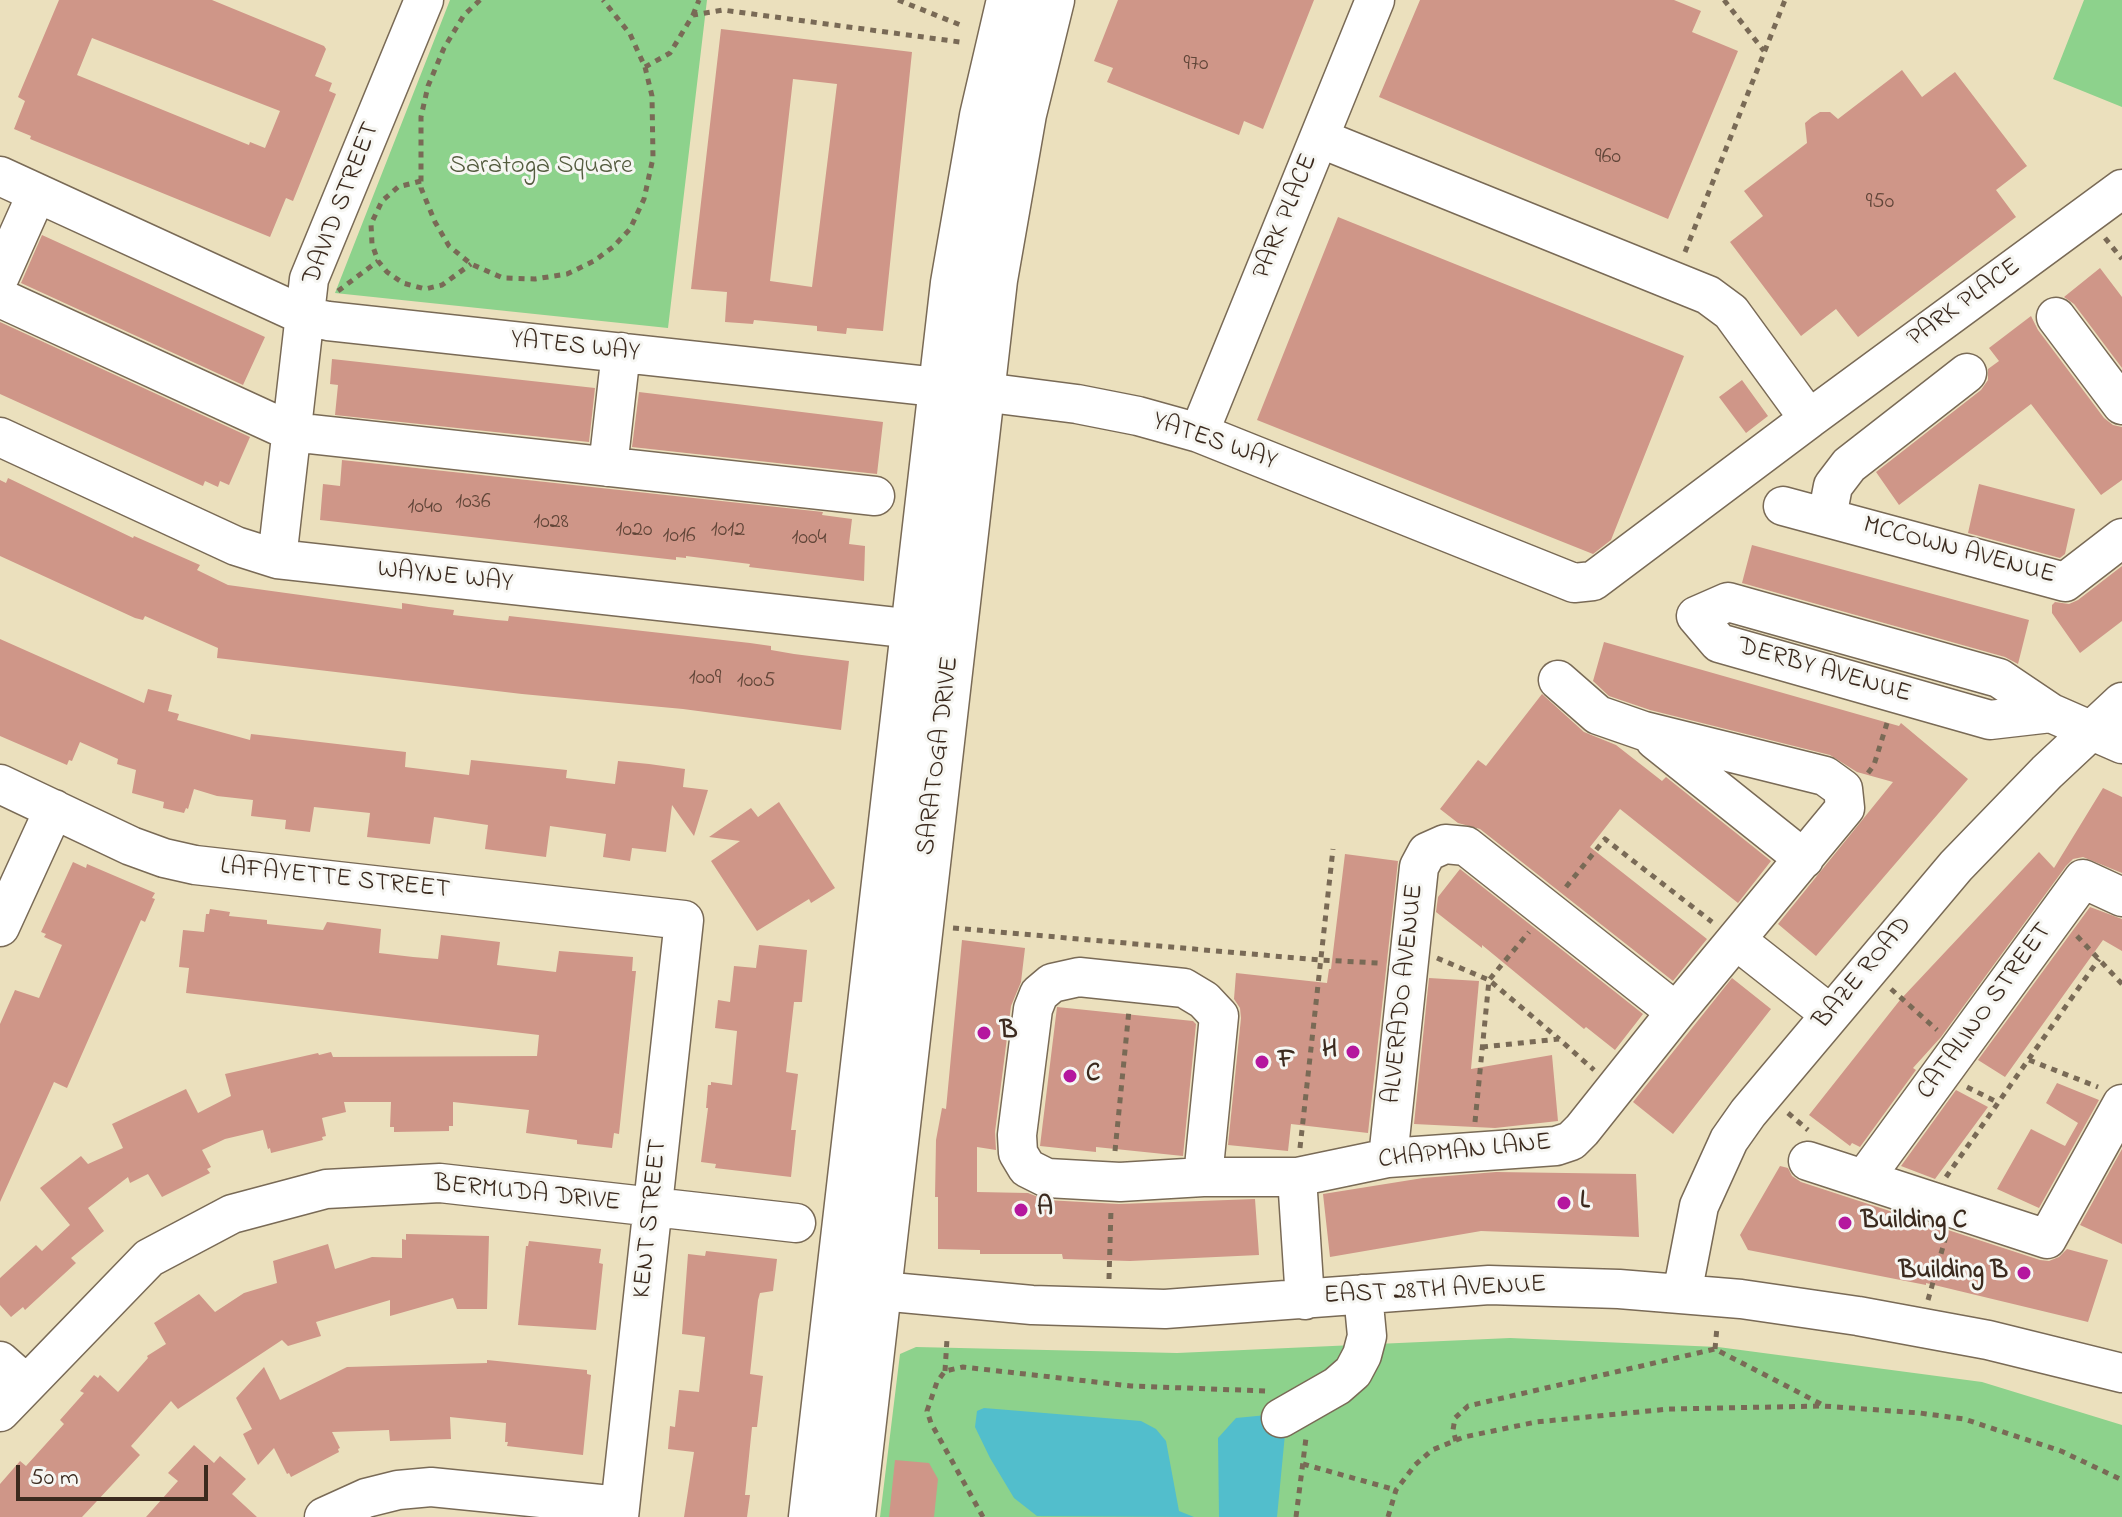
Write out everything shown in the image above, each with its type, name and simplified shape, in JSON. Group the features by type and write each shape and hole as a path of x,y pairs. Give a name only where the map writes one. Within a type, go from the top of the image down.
{"main road":[{"name":"SARATOGA DRIVE","path":"811,1517 858,1289 920,926 962,389 966,200 999,33 1009,0"},
{"name":"SARATOGA DRIVE","path":"853,1517 858,1289 914,629 962,389 1052,0"}],"street":[{"name":"DAVID STREET","path":"277,559 309,279 424,0"},
{"name":"PARK PLACE","path":"1199,433 1375,0"},
{"path":"1319,138 1708,295 1731,312 1809,419"},
{"name":"YATES WAY","path":"0,176 305,316 328,321 962,389 1077,404 1138,416 1199,433 1574,583 1584,583 1602,574 1809,419"},
{"name":"PARK PLACE","path":"1809,419 2122,189"},
{"path":"0,276 37,193"},
{"path":"0,298 292,432 875,496"},
{"path":"2056,317 2122,405"},
{"path":"608,467 621,352"},
{"path":"1827,517 1833,486 1849,465 1967,373"},
{"name":"WAYNE WAY","path":"0,437 236,546 277,559 914,629"},
{"name":"MCCOWN AVENUE","path":"1783,506 2065,582 2122,538"},
{"name":"DERBY AVENUE","path":"2051,713 1990,720 1719,643 1696,616 1728,602 1999,678 2051,713 2107,736"},
{"path":"1558,680 1598,715 1644,731 1825,776 1843,789 1845,808"},
{"name":"BAZE ROAD","path":"1682,1294 1699,1206 1729,1140 1748,1113 1956,866 2107,736 2122,702"},
{"path":"1644,731 1804,859"},
{"name":"LAFAYETTE STREET","path":"0,784 131,846 195,865 684,920"},
{"name":"CHAPMAN LANE","path":"1132,982 1079,977 1052,983 1039,994 1033,1009 1017,1135 1018,1153 1027,1168 1047,1178 1112,1181 1297,1177 1388,1158 1556,1146 1571,1141 1845,808"},
{"path":"0,927 54,809"},
{"name":"ALVERADO AVENUE","path":"1388,1158 1419,867 1427,852 1445,844 1466,846 1676,1012"},
{"name":"CATALINO STREET","path":"1864,1179 2083,879 2122,897"},
{"name":"KENT STREET","path":"619,1512 684,920"},
{"path":"1736,940 1830,1014"},
{"path":"1132,982 1184,988 1204,1000 1219,1016 1203,1177"},
{"path":"1808,1161 2047,1239 2115,1098"},
{"path":"1297,1177 1305,1300"},
{"name":"BERMUDA DRIVE","path":"0,1412 12,1372 149,1258 232,1214 326,1189 440,1183 796,1223"},
{"name":"EAST 28TH AVENUE","path":"858,1289 962,1300 1165,1309 1489,1285 1682,1294 1801,1307 1920,1326 2121,1371"},
{"path":"1291,1412 1337,1386 1353,1372 1367,1336 1363,1294"},
{"path":"324,1517 366,1498 398,1490 431,1487 619,1512"}],"path":[{"path":"480,0 464,15 444,48 428,86 421,117 421,188 449,246 471,264 503,278 535,279 567,274 594,261 630,229 644,199 653,158 653,109 645,67 630,34 603,0"},
{"path":"645,67 670,53 699,0"},
{"path":"898,0 963,26"},
{"path":"1724,0 1765,51"},
{"path":"1673,281 1785,0"},
{"path":"693,15 723,10 960,42"},
{"path":"421,181 398,187 382,201 371,224 372,244 378,261 403,283 425,289 442,285 471,264"},
{"path":"2103,235 2122,259"},
{"path":"1845,808 1874,765 1897,693"},
{"path":"1297,1177 1333,849"},
{"path":"2057,915 2122,984"},
{"path":"920,926 1320,960 1410,955 1489,980 1615,1088"},
{"path":"1920,1326 1942,1204 2029,1060 2099,959"},
{"path":"1868,969 1959,1049"},
{"path":"1108,1308 1112,1181 1132,982"},
{"path":"1482,1047 1559,1039"},
{"path":"2029,1060 2115,1098"},
{"path":"1715,1349 1717,1327"},
{"path":"947,1339 945,1371 937,1382 927,1411 983,1517"},
{"path":"1456,1441 1453,1430 1455,1418 1468,1406 1715,1349 1823,1406"},
{"path":"945,1371 963,1367 1131,1386 1286,1392 1291,1412 1308,1425 1296,1517"},
{"path":"1388,1517 1396,1490 1415,1465 1432,1450 1456,1441 1536,1422 1639,1412 1823,1406 1920,1413 1978,1423 2061,1451 2122,1480"},
{"path":"1303,1464 1396,1490"}],"green space":[{"name":"Saratoga Square","path":"450,0 707,0 668,328 335,293"},
{"path":"2084,0 2122,0 2122,107 2053,79"},
{"path":"1510,1338 1718,1347 1982,1382 2122,1425 2122,1517 880,1517 900,1354 916,1347 1177,1353"}],"water":[{"path":"984,1408 1141,1421 1156,1429 1166,1441 1179,1511 1194,1517 1037,1516 1014,1498 990,1458 975,1427 977,1411"},
{"path":"1267,1415 1285,1434 1277,1517 1219,1517 1218,1438 1236,1418"}],"building":[{"path":"59,0 212,0 324,46 326,49 315,76 332,83 329,91 336,94 293,201 286,198 270,237 30,139 31,136 14,129 25,101 18,97","holes":["92,38 280,111 265,148 250,142 249,145 77,75"]},
{"path":"1118,0 1314,0 1263,129 1244,121 1239,135 1107,82 1113,68 1094,61"},
{"path":"1420,0 1674,0 1701,11 1692,32 1738,51 1668,219 1379,97"},
{"path":"721,29 912,52 883,331 847,328 846,334 817,331 817,326 754,320 753,324 725,322 727,292 691,289","holes":["793,79 837,84 812,287 770,281"]},
{"path":"1902,70 1922,97 1955,72 2027,166 1996,190 2016,217 1858,337 1836,309 1801,336 1730,242 1763,216 1744,191 1807,143 1805,123 1812,117 1820,112 1830,112 1838,119"},
{"path":"1338,217 1684,356 1611,540 1593,554 1257,420"},
{"path":"42,235 265,337 243,385 21,283"},
{"path":"2100,268 2122,297 2122,368 2074,304 2064,297"},
{"path":"2031,316 2038,330 2104,418 2122,427 2122,480 2101,495 2031,404 1899,505 1876,472 1981,390 1988,380 1988,369 1999,361 1989,348"},
{"path":"0,322 250,437 229,485 220,481 218,487 205,481 203,486 0,394"},
{"path":"332,359 595,388 589,442 335,415 338,385 330,384"},
{"path":"1742,380 1768,416 1746,433 1719,397"},
{"path":"639,392 883,422 877,474 632,447"},
{"path":"342,460 823,512 822,515 852,519 849,544 865,546 864,581 686,556 676,557 676,560 320,520 323,484 340,486"},
{"path":"8,478 133,538 200,565 197,570 228,585 402,609 402,603 454,610 453,615 496,620 508,621 509,616 750,643 771,646 771,650 849,661 841,730 683,709 522,694 217,658 218,648 145,616 143,620 135,618 0,556 0,480 6,483"},
{"path":"1979,484 2075,509 2065,554 2060,558 1968,533"},
{"path":"1752,545 2029,620 2018,664 2005,657 1742,583"},
{"path":"2122,566 2122,621 2080,653 2052,613 2052,605 2078,600"},
{"path":"0,639 144,703 148,689 172,695 168,711 179,714 177,720 250,740 251,734 406,752 405,767 469,775 471,760 567,770 566,778 615,784 618,761 649,764 685,769 683,787 708,790 694,836 672,805 666,852 632,848 630,861 603,857 606,834 550,826 546,857 485,849 488,825 434,817 430,844 367,837 370,813 314,807 310,832 285,829 286,820 251,816 253,800 217,796 194,789 184,813 163,808 164,802 132,793 136,770 117,764 118,759 80,742 67,765 0,736"},
{"path":"1604,642 1899,726 1901,723 1968,779 1816,956 1778,924 1893,782 1857,772 1830,755 1650,710 1609,696 1593,681"},
{"path":"1542,694 1584,732 1616,745 1662,781 1666,777 1771,861 1738,903 1620,809 1590,847 1707,939 1673,981 1480,829 1458,823 1440,809 1478,760 1486,766"},
{"path":"2103,788 2122,797 2122,873 2083,857 2073,859 2066,866 1941,1037 1913,1068 1916,1070 1860,1147 1852,1143 1850,1146 1809,1115 1900,1000 2039,852 2054,868"},
{"path":"779,802 835,888 811,903 809,899 757,931 711,861 740,841 709,837 751,808 758,817"},
{"path":"1345,854 1398,861 1368,1133 1291,1124 1288,1151 1228,1145 1241,1018 1240,1008 1234,999 1236,973 1327,983"},
{"path":"73,862 86,868 87,864 155,893 152,898 155,899 145,922 141,920 67,1088 54,1082 0,1202 0,1024 15,990 39,998 62,945 44,937 46,934 41,932"},
{"path":"1460,869 1643,1014 1615,1050 1436,912 1438,897"},
{"path":"2090,907 2122,919 2122,951 2103,940 2005,1077 1978,1060"},
{"path":"210,909 230,912 229,916 267,920 267,924 323,930 327,922 381,929 379,953 413,957 438,959 441,935 500,942 497,965 556,972 559,951 633,957 632,971 636,971 619,1134 614,1133 612,1148 526,1133 529,1110 453,1102 453,1126 449,1126 449,1131 394,1132 394,1127 390,1127 391,1102 344,1102 346,1112 322,1118 326,1136 322,1137 323,1140 271,1153 263,1130 225,1139 202,1150 211,1167 207,1169 210,1173 162,1197 148,1174 130,1183 128,1177 88,1208 104,1231 71,1258 76,1263 25,1310 23,1307 11,1317 0,1305 0,1278 36,1245 42,1251 70,1225 40,1188 81,1156 88,1164 123,1148 112,1124 186,1089 198,1113 231,1096 225,1074 318,1053 331,1052 333,1057 537,1056 539,1035 186,993 189,968 179,967 183,930 204,932 206,914"},
{"path":"962,940 1025,948 1021,982 1011,1006 995,1132 996,1150 977,1147 977,1192 1028,1193 1046,1200 1119,1204 1255,1199 1259,1255 1130,1261 1063,1259 1062,1254 980,1254 980,1250 938,1249 936,1140 942,1108 946,1109"},
{"path":"759,945 807,950 802,1002 794,1002 786,1072 798,1074 791,1130 796,1130 791,1177 715,1168 716,1164 701,1162 708,1085 711,1082 732,1085 737,1031 715,1028 718,1000 730,1002 734,966 756,968"},
{"path":"1429,978 1479,981 1471,1069 1552,1055 1558,1121 1495,1128 1414,1124"},
{"path":"1732,978 1771,1009 1673,1134 1633,1102"},
{"path":"1057,1007 1193,1021 1196,1024 1183,1156 1096,1147 1096,1152 1040,1146"},
{"path":"2057,1083 2099,1100 2039,1208 1997,1189 2031,1129 2065,1146 2078,1123 2046,1103"},
{"path":"1956,1090 1988,1107 1935,1179 1901,1166"},
{"path":"2122,1149 2122,1244 2080,1225"},
{"path":"1780,1166 1788,1168 1792,1176 1801,1182 2040,1260 2059,1257 2067,1249 2108,1260 2088,1322 1926,1283 1748,1250 1740,1235"},
{"path":"1496,1172 1636,1174 1639,1237 1481,1231 1330,1257 1323,1194 1423,1178"},
{"path":"406,1234 489,1236 487,1309 457,1309 453,1298 390,1316 390,1300 316,1322 321,1336 288,1346 282,1340 178,1409 171,1401 131,1446 140,1455 82,1517 0,1517 0,1484 20,1461 26,1466 64,1424 60,1420 84,1393 80,1391 94,1375 98,1378 100,1375 118,1392 147,1356 166,1344 154,1323 199,1294 215,1312 244,1293 277,1283 273,1261 328,1244 335,1269 372,1257 402,1258 402,1239 406,1240"},
{"path":"529,1241 601,1249 599,1263 603,1264 596,1330 518,1325"},
{"path":"706,1251 777,1259 773,1291 760,1293 758,1300 750,1374 763,1376 757,1427 752,1427 745,1495 750,1495 747,1517 684,1517 694,1452 668,1449 670,1426 675,1427 679,1390 699,1392 705,1337 682,1334 688,1254 705,1256"},
{"path":"487,1360 587,1370 587,1374 591,1375 583,1455 507,1446 506,1423 450,1417 451,1439 390,1441 389,1430 332,1432 339,1452 291,1477 274,1448 258,1465 243,1434 252,1429 236,1398 264,1367 280,1400 347,1367 487,1363"},
{"path":"194,1445 214,1463 220,1456 246,1479 232,1494 257,1517 146,1517 178,1481 168,1473"},
{"path":"895,1460 929,1463 938,1479 934,1517 889,1517"}],"place":[{"name":"B","path":"984,1033"},
{"name":"H","path":"1353,1052"},
{"name":"F","path":"1262,1062"},
{"name":"C","path":"1070,1076"},
{"name":"L","path":"1564,1203"},
{"name":"A","path":"1021,1210"},
{"name":"Building C","path":"1845,1223"},
{"name":"Building B","path":"2024,1273"}]}
